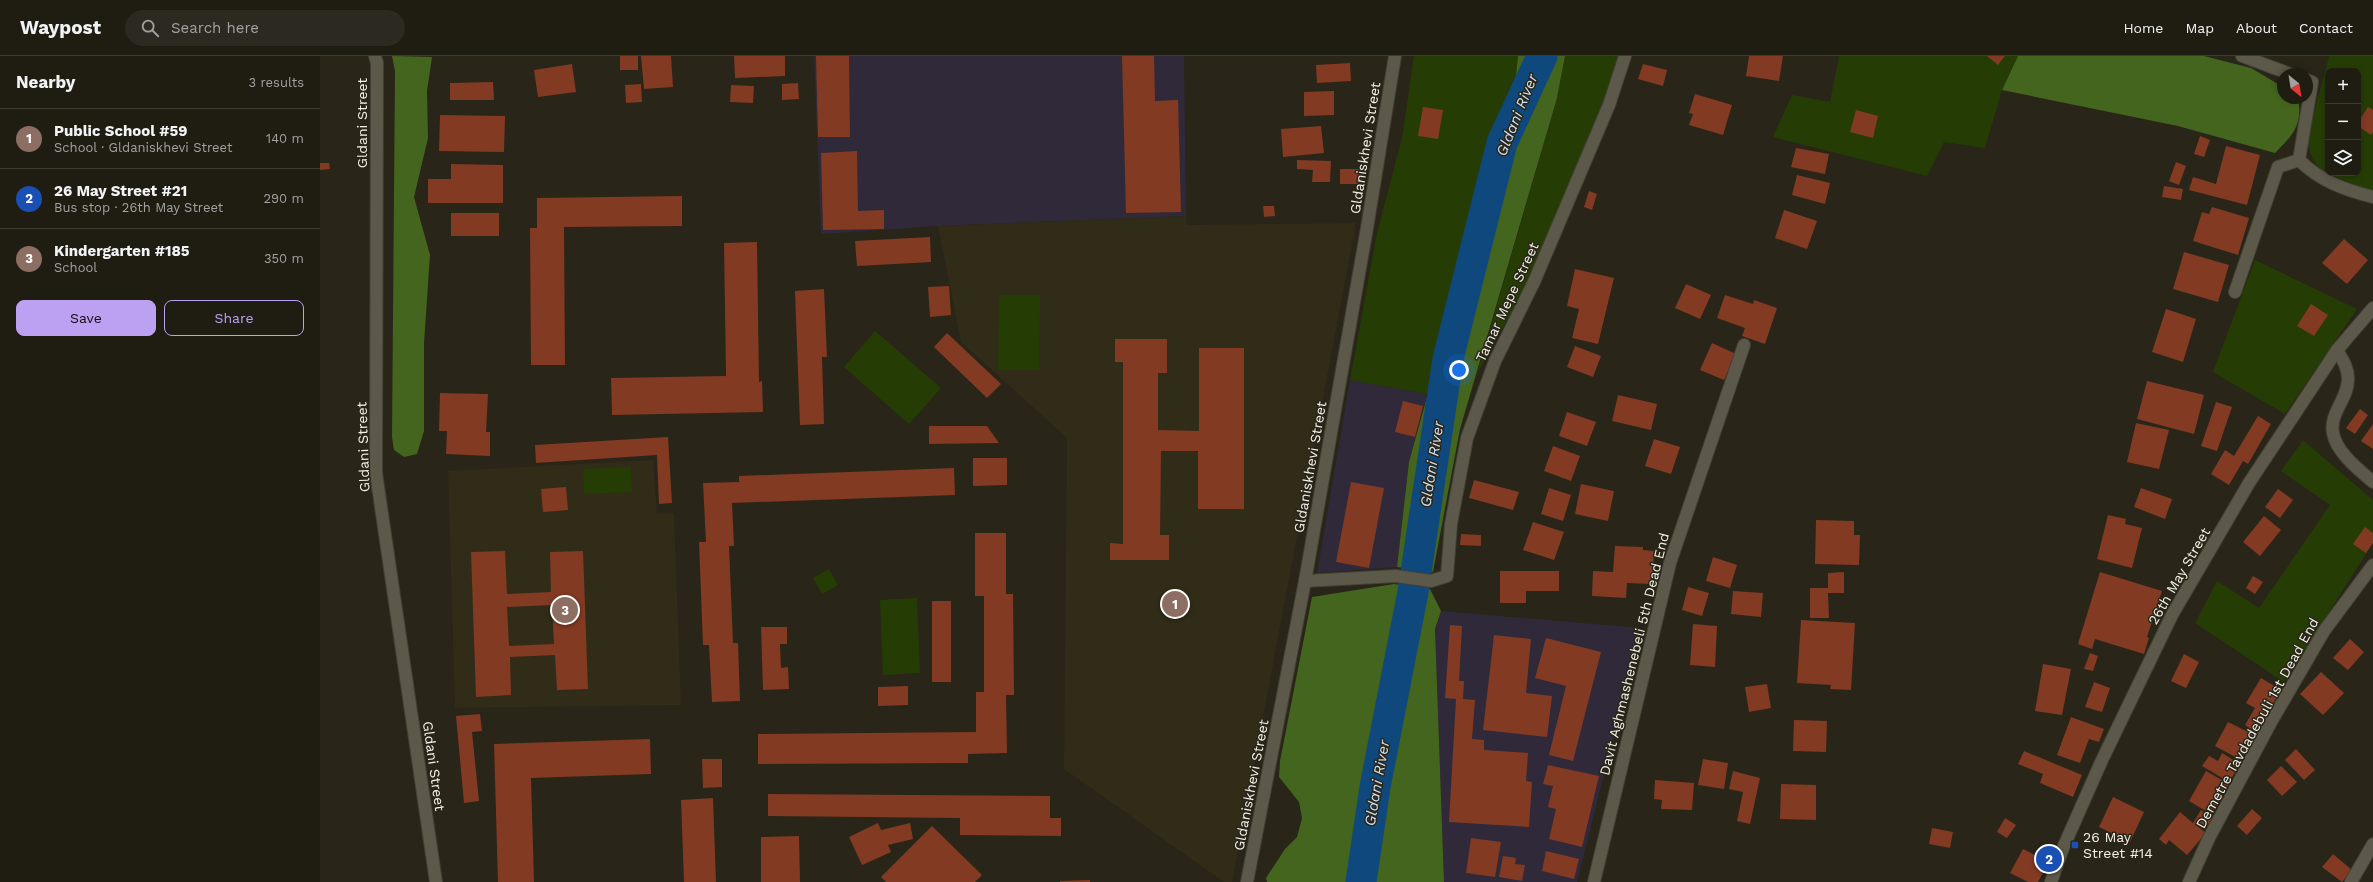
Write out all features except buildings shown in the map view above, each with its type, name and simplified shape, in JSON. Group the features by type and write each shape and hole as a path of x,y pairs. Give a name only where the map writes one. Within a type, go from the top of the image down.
{"street":[{"name":"Gldani Street","path":"375,56 377,63 376,473 436,882"},
{"name":"Gldaniskhevi Street","path":"1247,882 1305,581 1368,228 1395,56"},
{"name":"Tamar Mepe Street","path":"1305,581 1396,576 1431,581 1447,576 1451,524 1467,438 1495,360 1534,282 1609,105 1625,56"},
{"path":"2242,56 2277,69"},
{"path":"2299,160 2310,104"},
{"path":"2299,160 2312,173 2345,190 2373,197"},
{"path":"2235,292 2278,167 2299,160"},
{"name":"26th May Street","path":"2051,882 2063,848 2102,760 2172,615 2249,483 2337,350 2373,308"},
{"name":"Davit Aghmashenebeli 5th Dead End","path":"1594,882 1670,563 1744,345"},
{"path":"2337,350 2347,367 2349,379 2346,390 2334,417 2332,433 2338,447 2373,482"},
{"name":"Demetre Tavdadebuli 1st Dead End","path":"2188,882 2220,817 2324,631 2373,564"},
{"path":"2351,882 2373,844"}],"shaded area":[{"path":"814,56 1184,56 1186,216 938,226 821,234"},
{"path":"1186,216 1186,225 1356,223 1232,882 1224,882 1064,769 1067,438 961,342 938,226"},
{"path":"1350,380 1427,394 1409,462 1397,567 1317,573"},
{"path":"653,460 657,514 674,513 681,705 455,708 448,471"},
{"path":"1441,611 1641,628 1577,882 1444,882 1435,629"}],"green space":[{"path":"392,56 432,57 427,91 428,138 414,197 430,255 424,343 424,431 417,454 404,457 394,450 392,437 395,71"},
{"path":"1414,56 1518,56 1516,75 1427,394 1350,380 1377,233 1402,138"},
{"path":"1518,56 1565,56 1557,98 1460,429 1433,572 1397,567 1409,462 1516,75"},
{"path":"1565,56 1618,56 1597,119 1528,283 1477,374 1557,98"},
{"path":"1839,56 2018,56 2002,90 1985,148 1944,142 1927,176 1773,137 1792,95 1830,102"},
{"path":"2018,56 2204,56 2251,68 2277,83 2277,104 2299,104 2299,115 2298,123 2292,135 2275,153 2178,126 2002,90"},
{"path":"2329,56 2373,56 2373,194 2334,176 2361,176 2361,68 2326,68"},
{"path":"2325,71 2325,171 2315,163 2309,147 2313,116"},
{"path":"2255,260 2357,309 2285,414 2213,372"},
{"path":"999,295 1040,295 1039,370 998,370"},
{"path":"875,331 941,388 909,424 844,367"},
{"path":"2303,440 2373,500 2373,543 2284,682 2195,623 2217,581 2259,608 2330,505 2281,471"},
{"path":"631,467 632,492 584,494 583,469"},
{"path":"829,569 838,585 822,594 813,578"},
{"path":"1394,584 1430,589 1441,611 1435,629 1444,882 1267,882 1266,878 1285,849 1297,837 1302,818 1299,802 1279,777 1280,761 1312,597"},
{"path":"917,598 920,673 883,675 880,600"}],"waterway":[{"name":"Gldani River","path":"1361,882 1375,787 1413,592 1448,359 1502,143 1542,56"}],"place":[{"name":"Public School #59","path":"1175,604"},
{"name":"Kindergarten #185","path":"565,610"},
{"name":"26 May Street #14","path":"2075,845"},
{"name":"26 May Street #21","path":"2049,859"}]}
